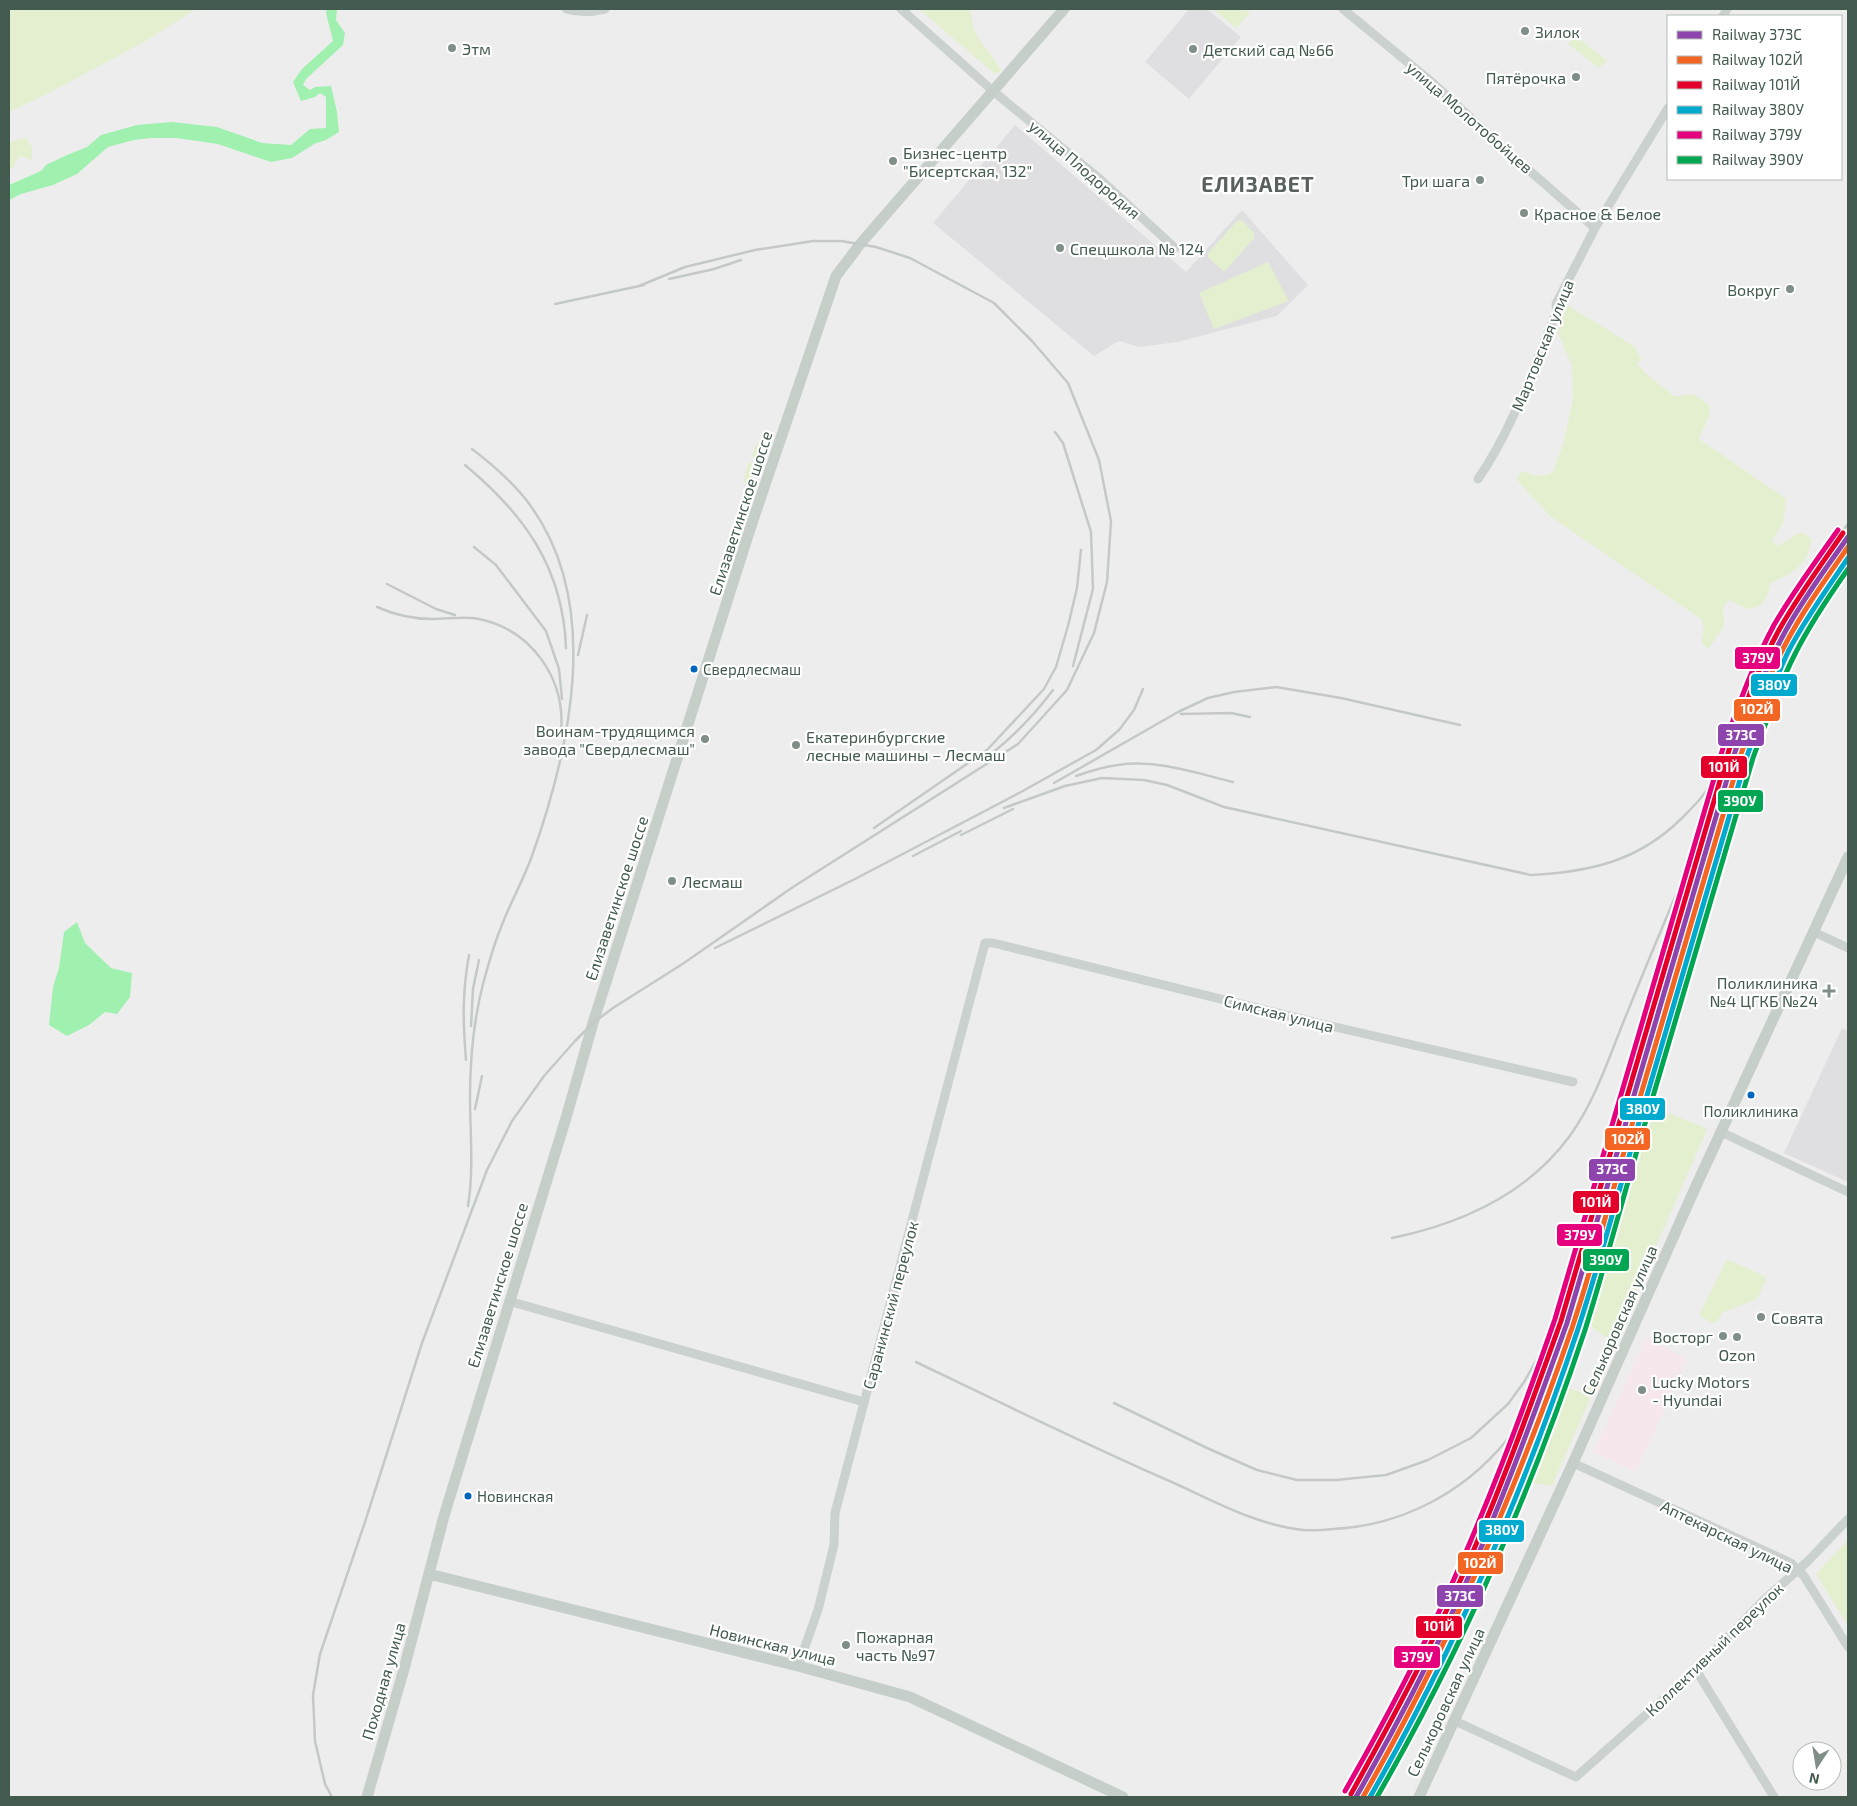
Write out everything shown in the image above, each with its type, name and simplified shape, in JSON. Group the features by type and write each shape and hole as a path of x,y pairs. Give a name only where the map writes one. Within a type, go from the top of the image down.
{"main road":[{"name":"Елизаветинское шоссе","path":"429,1574 444,1516 566,1118 593,1023 751,526 836,276 861,244 1064,9"},
{"name":"Селькоровская улица","path":"1419,1797 1848,857"},
{"name":"Новинская улица","path":"429,1574 798,1666 910,1697 1123,1797"},
{"name":"Походная улица","path":"367,1797 429,1574"}],"street":[{"path":"566,9 575,12 594,12 605,9"},
{"name":"улица Плодородия","path":"901,9 994,91 1102,180 1176,248"},
{"name":"улица Молотобойцев","path":"1347,10 1433,83 1595,228"},
{"name":"Мартовская улица","path":"1478,479 1494,456 1507,430 1557,311 1556,304 1595,228 1667,110"},
{"path":"1814,932 1848,948"},
{"name":"Симская улица","path":"985,943 993,943 1328,1025 1573,1082"},
{"name":"Саранинский переулок","path":"798,1666 818,1610 834,1546 835,1513 985,943"},
{"path":"1721,1132 1848,1192"},
{"path":"509,1302 864,1402"},
{"name":"Аптекарская улица","path":"1573,1463 1791,1563 1804,1576 1848,1647"},
{"name":"Коллективный переулок","path":"1455,1721 1576,1777 1696,1670 1765,1599 1848,1519"},
{"path":"1696,1670 1774,1797"}],"shaded area":[{"path":"9,9 195,9 134,47 9,112"},
{"path":"327,9 337,9 336,20 345,33 343,45 306,79 303,85 310,90 315,87 331,86 339,132 326,140 314,144 292,158 271,162 218,144 176,138 134,140 108,147 77,174 53,185 21,194 9,200 9,185 41,171 46,165 87,147 101,135 137,125 172,122 217,127 262,143 291,145 310,129 326,128 326,97 320,93 315,97 301,101 293,82 302,69 333,41 326,13"},
{"path":"919,9 970,9 976,33 1001,71 995,74"},
{"name":"Детский сад №66","path":"1189,9 1207,9 1241,37 1189,99 1145,62"},
{"path":"1213,9 1245,9 1250,13 1236,28"},
{"path":"1575,35 1607,61 1599,68 1568,44"},
{"name":"Спецшкола № 124","path":"1015,125 1186,272 1242,210 1308,285 1277,316 1178,342 1139,347 1119,341 1094,356 933,223"},
{"path":"26,138 32,147 32,160 19,156 13,168 9,169 9,142"},
{"path":"1242,220 1254,233 1254,238 1225,271 1222,270 1208,257 1208,253 1237,221"},
{"path":"1268,262 1289,301 1214,329 1199,293"},
{"path":"1567,305 1634,346 1641,358 1637,364 1674,396 1695,395 1709,405 1710,414 1699,439 1786,499 1783,523 1772,541 1778,546 1799,533 1804,533 1811,539 1810,547 1803,561 1792,572 1771,583 1768,594 1760,606 1747,609 1729,600 1723,608 1724,626 1709,648 1705,647 1701,641 1704,629 1701,619 1551,517 1521,485 1517,478 1521,472 1538,476 1552,473 1564,442 1573,397 1572,366 1558,333"},
{"path":"763,440 766,441 750,488 743,482 749,462 755,463 756,458 752,457 755,447"},
{"path":"77,922 85,943 111,968 132,973 130,997 117,1014 105,1012 89,1025 67,1036 49,1025 53,987 59,968 64,932"},
{"path":"1842,1028 1848,1031 1848,1182 1784,1153"},
{"path":"1648,1104 1707,1129 1552,1486 1533,1483 1542,1421 1559,1384 1585,1394 1609,1340 1592,1327 1593,1266 1622,1192"},
{"path":"1727,1259 1765,1276 1766,1280 1757,1299 1722,1313 1717,1322 1712,1323 1699,1315"},
{"path":"1646,1337 1687,1359 1636,1472 1594,1452"},
{"path":"1848,1540 1848,1626 1816,1574"}],"railway":[{"path":"332,1797 325,1784 315,1741 313,1695 320,1654 366,1519 422,1343 487,1170 512,1121 544,1076 575,1041 593,1023 613,1008 684,963 793,887 1018,744 1067,690 1094,633 1107,582 1111,521 1099,460 1068,383 1032,341 994,303 910,258 876,247 841,241 813,241 755,250 685,267 639,286"},
{"path":"669,279 714,269 741,260"},
{"path":"555,304 644,285"},
{"path":"1055,432 1063,443 1091,532 1093,589 1073,666"},
{"path":"468,1206 471,1165 471,1069 473,1040 480,997 497,936 532,856 546,814 558,770 573,678 573,632 566,587 553,544 524,497 488,461 472,449"},
{"path":"465,465 506,503 537,545 549,568 557,593 563,619 566,648"},
{"path":"1004,808 1065,786 1102,778 1144,780 1167,785 1224,807 1531,875 1573,871 1613,861 1649,845 1666,833 1705,792 1723,758 1753,682 1783,620 1807,580 1848,524"},
{"path":"474,547 496,565 546,631 559,669 562,699"},
{"path":"874,828 987,750 1044,689 1056,667 1068,626 1077,588 1081,550"},
{"path":"387,584 436,609 455,615"},
{"path":"377,607 397,614 418,618 479,619 498,625 515,634 530,646 542,660 551,676 558,694 561,713 561,733"},
{"path":"578,655 587,615"},
{"path":"1054,783 1178,712 1208,698 1234,692 1276,687 1341,698 1460,725"},
{"path":"715,948 855,879 1021,792 1096,750 1119,730 1134,710 1143,689"},
{"path":"991,754 1024,724 1053,690"},
{"path":"1181,714 1231,713 1250,717"},
{"path":"1076,776 1112,766 1147,764 1176,768 1233,782"},
{"path":"1694,856 1718,780"},
{"path":"961,835 1013,809"},
{"path":"913,856 961,831"},
{"path":"1114,1403 1257,1470 1297,1480 1336,1480 1386,1475 1428,1460 1471,1438 1508,1404 1524,1382 1539,1356 1565,1301 1696,851"},
{"path":"1392,1238 1442,1224 1490,1204 1512,1191 1533,1175 1569,1137 1578,1124 1598,1084 1679,888"},
{"path":"466,1060 464,1008 469,955"},
{"path":"471,1026 473,989 479,960"},
{"path":"475,1109 482,1076"},
{"path":"916,1362 1077,1439 1237,1512 1286,1527 1315,1530 1361,1526 1387,1520 1412,1511 1436,1500 1480,1469 1499,1449 1522,1418 1533,1397 1553,1340"}],"rail line":[{"name":"379У","path":"1345,1791 1372,1744 1445,1599 1490,1495 1530,1390 1555,1319 1723,748 1746,686 1774,625 1838,530"},
{"name":"101Й","path":"1351,1794 1427,1651 1466,1568 1509,1463 1561,1321 1729,750 1752,689 1771,644 1786,617 1843,533"},
{"name":"373C","path":"1356,1797 1408,1702 1456,1605 1501,1500 1554,1359 1567,1323 1735,752 1758,691 1777,646 1792,620 1848,537"},
{"name":"102Й","path":"1363,1797 1424,1684 1452,1626 1504,1509 1528,1449 1572,1328 1587,1280 1741,754 1766,686 1784,647 1806,609 1848,547"},
{"name":"380У","path":"1370,1797 1431,1684 1459,1626 1486,1568 1535,1450 1593,1281 1747,756 1771,691 1788,652 1809,616 1848,558"},
{"name":"390У","path":"1377,1797 1438,1684 1466,1627 1493,1569 1542,1450 1585,1330 1753,758 1778,692 1795,654 1820,610 1848,569"}],"place":[{"name":"Зилок","path":"1525,31"},
{"name":"Этм","path":"452,48"},
{"name":"Детский сад №66","path":"1193,49"},
{"name":"Пятёрочка","path":"1576,77"},
{"name":"Бизнес-центр \"Бисертская, 132\"","path":"893,161"},
{"name":"Три шага","path":"1480,180"},
{"name":"Красное & Белое","path":"1524,213"},
{"name":"Спецшкола № 124","path":"1060,248"},
{"name":"Вокруг","path":"1790,289"},
{"name":"Свердлесмаш","path":"694,669"},
{"name":"Воинам-трудящимся завода \"Свердлесмаш\"","path":"705,739"},
{"name":"Екатеринбургские лесные машины – Лесмаш","path":"796,745"},
{"name":"Лесмаш","path":"672,881"},
{"name":"Поликлиника №4 ЦГКБ №24","path":"1829,991"},
{"name":"Поликлиника","path":"1751,1095"},
{"name":"Совята","path":"1761,1317"},
{"name":"Восторг","path":"1723,1336"},
{"name":"Ozon","path":"1737,1337"},
{"name":"Lucky Motors - Hyundai","path":"1642,1390"},
{"name":"Новинская","path":"468,1496"},
{"name":"Пожарная часть №97","path":"846,1645"}],"district":[{"name":"ЕЛИЗАВЕТ","path":"1258,183"}]}
